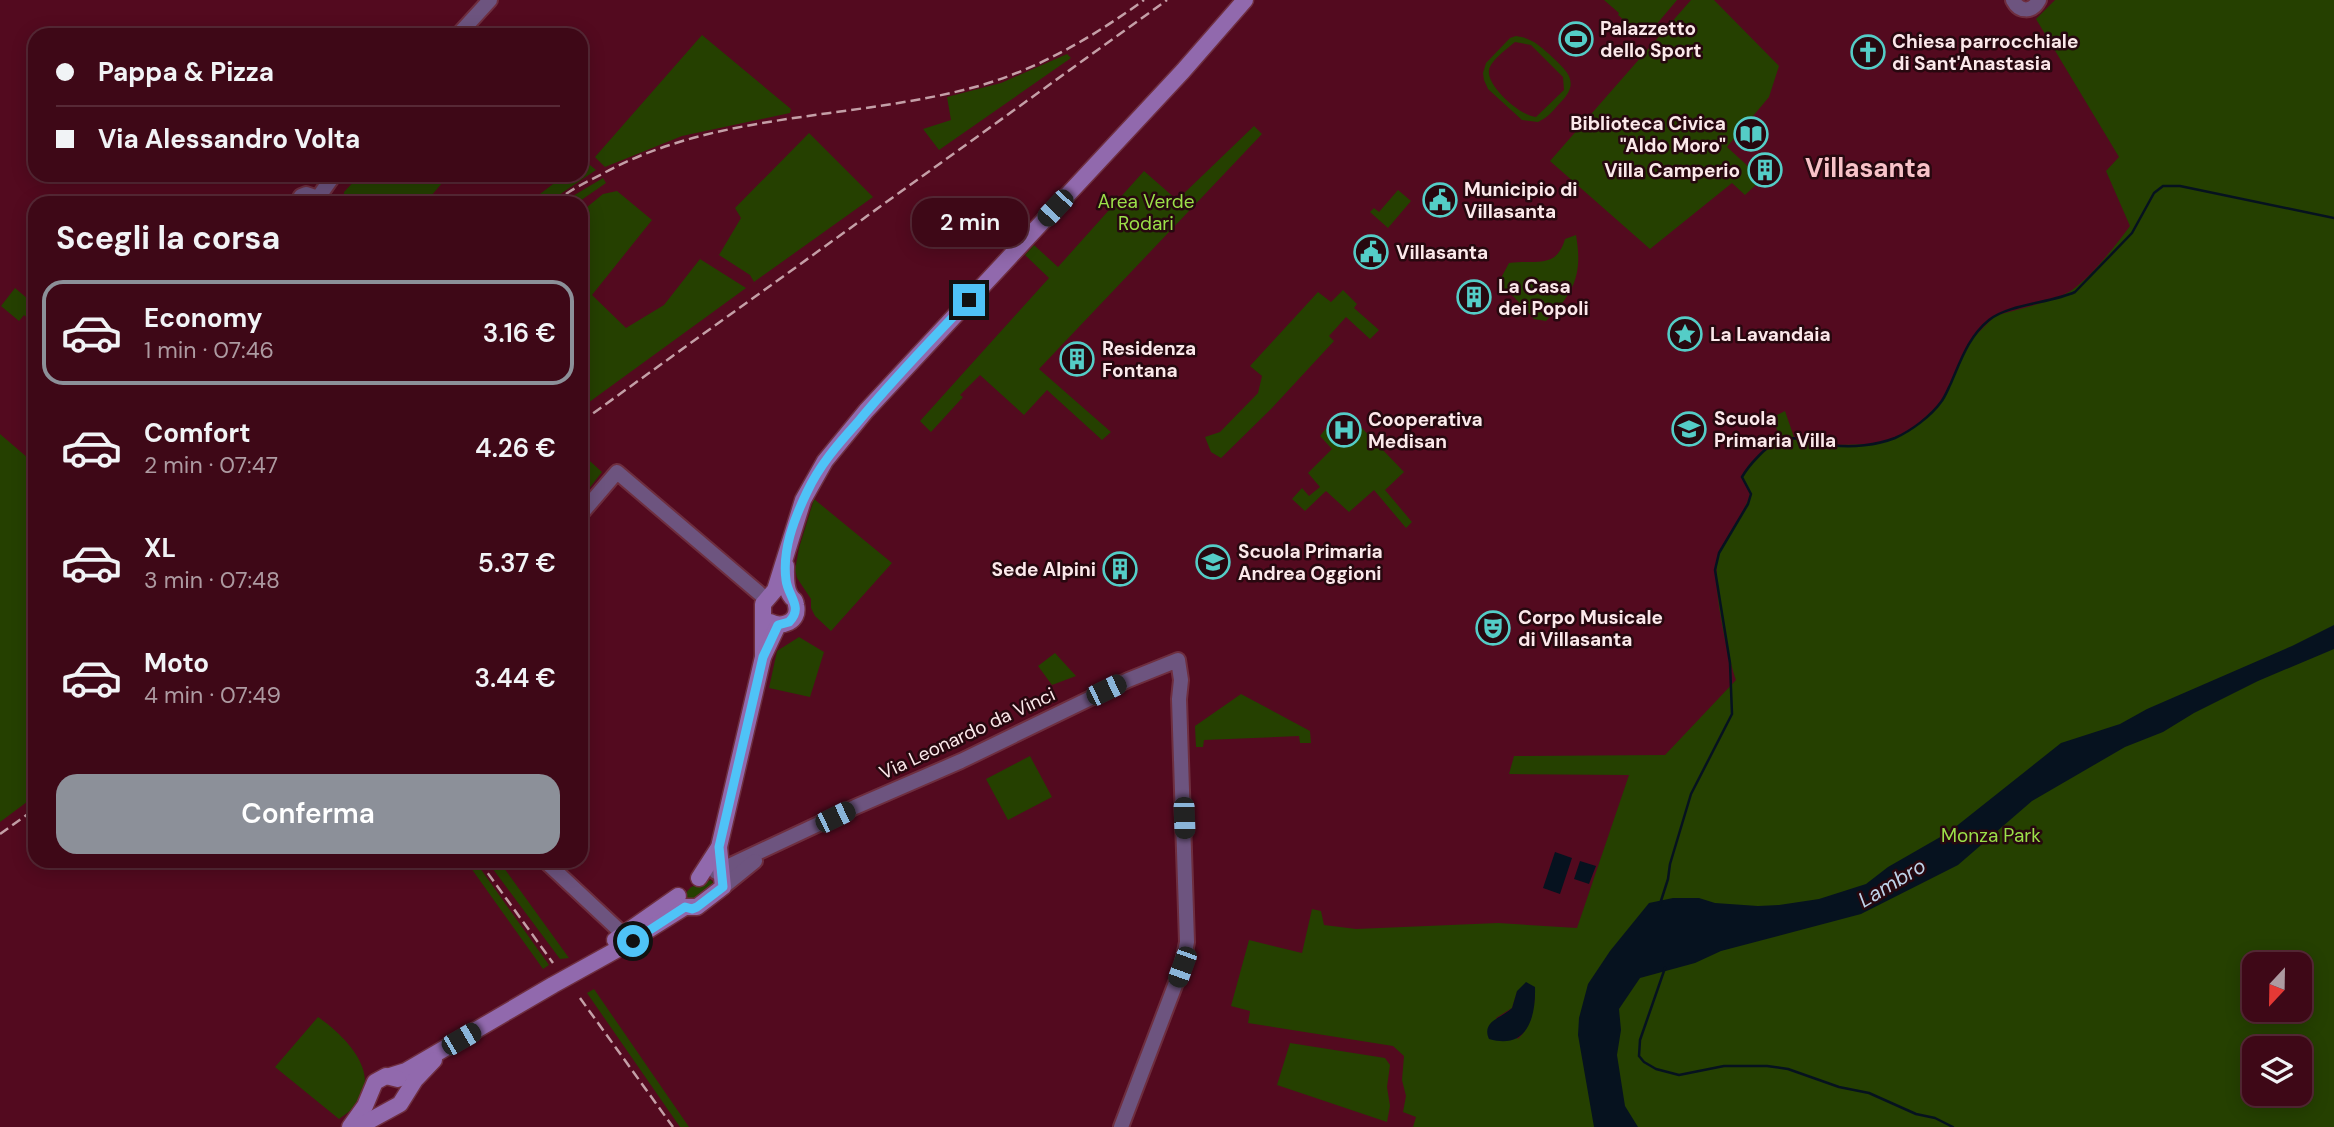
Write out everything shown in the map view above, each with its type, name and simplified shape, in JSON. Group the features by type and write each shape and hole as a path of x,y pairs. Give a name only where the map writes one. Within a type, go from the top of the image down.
{"main road":[{"path":"721,876 699,878 684,885 678,891 682,902 692,909 697,907 721,876 719,847 763,657 767,601 786,557 807,490 839,443 1245,0"},
{"path":"767,601 769,621 778,625 789,622 796,614 796,603 790,595 786,579 786,557"},
{"path":"767,601 781,592 790,595"},
{"path":"763,657 778,625"},
{"path":"699,878 719,847"},
{"path":"350,1127 365,1106 377,1080 401,1073 461,1039 553,985 682,902"},
{"path":"553,985 623,934 657,919"},
{"path":"358,1127 397,1104 425,1069 461,1039"},
{"path":"390,1076 403,1084 405,1092 397,1104"},
{"path":"372,1091 372,1098 377,1105 397,1104"}],"street":[{"path":"464,28 490,0"},
{"path":"2013,2 2026,10 2039,2"},
{"path":"314,196 327,182"},
{"path":"588,506 617,472 767,601"},
{"name":"Via Leonardo da Vinci","path":"721,876 855,807 961,761 1128,680 1172,662 1179,699 1187,943 1182,967 1121,1127"},
{"path":"552,868 623,934"}],"green space":[{"path":"1604,0 1677,0 1645,38"},
{"path":"1691,0 1714,0 1779,66 1769,97 1727,147 1762,179 1745,195 1732,183 1650,249 1550,161"},
{"name":"Monza Park","path":"2055,0 2334,0 2334,1127 1413,1127 1416,1117 1403,1112 1406,1096 1402,1080 1404,1056 1393,1046 1248,1023 1250,1011 1231,1006 1249,940 1302,953 1312,909 1321,911 1324,925 1356,929 1498,923 1577,928 1629,775 1509,774 1514,756 1665,755 1736,680 1720,616 1717,564 1723,545 1750,494 1742,477 1751,462 1780,440 1773,417 1785,411 1795,440 1815,440 1834,445 1878,444 1898,437 1917,425 1942,401 1970,341 1995,316 2046,302 2072,290 2095,269 2130,226 2106,171 2119,157 2036,19","holes":["1517,992 1535,996 1531,1019 1518,1039 1496,1018 1512,1008"]},
{"path":"702,35 791,109 790,113 682,136 605,167 595,157"},
{"path":"1510,38 1526,38 1545,50 1566,71 1571,83 1566,96 1550,114 1538,122 1522,120 1488,89 1484,80 1486,63","holes":["1515,42 1531,45 1563,77 1564,90 1536,117 1522,112 1506,100 1493,84 1489,70 1496,59"]},
{"path":"1067,54 1071,58 939,150 923,129 951,120 947,97 1001,83"},
{"name":"Area Verde Rodari","path":"1254,126 1262,134 1039,369 1111,432 1102,440 1047,390 1024,415 980,375 960,395 963,397 931,432 920,421 1049,278 1025,255 1034,245 1058,267 1144,171 1177,200"},
{"path":"809,133 873,197 754,282 750,275 719,255 741,218 735,208"},
{"path":"588,163 596,170 588,175"},
{"path":"603,178 606,183 587,196 573,196"},
{"path":"353,182 443,182 431,196 344,196"},
{"path":"556,182 578,182 557,196 537,196"},
{"path":"1398,190 1411,201 1388,228 1370,212 1374,208 1379,212"},
{"path":"617,191 652,220 592,295 626,328 664,305 700,259 746,288 588,403 588,206 603,194"},
{"path":"1576,235 1577,272 1570,292 1546,321 1534,319 1514,297 1500,288 1501,278 1509,263 1550,259 1561,249 1565,239"},
{"path":"15,288 28,299 28,319 24,315 19,321 1,306"},
{"path":"1343,290 1357,304 1354,308 1379,330 1370,339 1346,317 1329,336 1334,341 1271,409 1221,458 1211,452 1205,437 1220,432 1258,393 1262,376 1250,366 1318,292 1331,302"},
{"path":"1330,423 1344,437 1358,424 1404,472 1385,490 1412,522 1406,528 1374,490 1349,512 1326,491 1305,511 1292,499 1302,488 1309,496 1320,487 1308,473 1332,449 1320,436"},
{"path":"0,434 28,458 28,801 0,822"},
{"path":"588,459 602,472 588,490"},
{"path":"814,499 892,563 831,631 815,616 811,599 797,578 795,570"},
{"path":"799,637 824,652 810,697 769,688 777,651"},
{"path":"1055,653 1076,676 1052,685 1038,666"},
{"path":"1241,694 1310,731 1311,743 1300,743 1299,736 1204,740 1203,747 1196,747 1195,726"},
{"path":"1030,756 1052,797 1008,820 986,779"},
{"path":"471,868 480,868 549,965 543,969"},
{"path":"492,868 504,868 569,958 560,959"},
{"path":"711,880 716,886 693,903 685,899 684,895 691,887"},
{"path":"594,989 689,1127 680,1127 587,993"},
{"path":"318,1017 337,1032 355,1052 365,1076 365,1088 360,1100 339,1119 275,1067"},
{"path":"1290,1043 1385,1058 1390,1065 1387,1087 1390,1106 1387,1122 1277,1085"}],"water":[{"name":"Lambro","path":"2334,625 2334,649 2258,681 2163,732 2125,747 2032,801 1958,865 1861,914 1721,951 1695,963 1640,978 1619,1009 1621,1030 1617,1055 1625,1106 1638,1127 1594,1127 1578,1035 1579,1018 1588,984 1610,951 1649,903 1673,898 1699,898 1715,903 1779,905 1819,899 1866,884 1888,867 1949,832 2061,743 2120,724 2147,709"},
{"path":"1555,852 1572,858 1560,894 1543,888"},
{"path":"1580,861 1596,866 1589,884 1574,879"},
{"path":"1526,982 1535,987 1534,1010 1527,1029 1512,1040 1489,1039 1487,1033 1490,1024 1512,1008 1517,991"}],"waterway":[{"path":"1660,904 1691,794 1732,714 1730,663 1715,570 1719,553 1748,504 1751,494 1742,477 1758,456 1780,440 1792,438 1840,446 1864,445 1895,438 1914,427 1932,413 1942,400 1966,349 1982,326 2008,310 2075,292 2132,233 2154,193 2163,186 2180,186 2334,218"},
{"path":"1665,968 1640,1040 1639,1056 1656,1069 1679,1075 1724,1066 1788,1069 1839,1087 1869,1093 1953,1127"}],"railway":[{"path":"588,182 648,153 693,138 786,119 929,98 998,80 1064,51 1144,0"},
{"path":"588,417 1167,0"},
{"path":"564,196 587,182"},
{"path":"0,834 28,814"},
{"path":"484,868 553,963"},
{"path":"580,998 673,1127"}],"place":[{"name":"Palazzetto dello Sport","path":"1576,39"},
{"name":"Chiesa parrocchiale di Sant'Anastasia","path":"1868,52"},
{"name":"Biblioteca Civica \"Aldo Moro\"","path":"1751,134"},
{"name":"Villa Camperio","path":"1765,170"},
{"name":"Municipio di Villasanta","path":"1440,200"},
{"name":"Villasanta","path":"1371,252"},
{"name":"La Casa dei Popoli","path":"1474,297"},
{"name":"La Lavandaia","path":"1685,334"},
{"name":"Residenza Fontana","path":"1077,359"},
{"name":"Scuola Primaria Villa","path":"1689,429"},
{"name":"Cooperativa Medisan","path":"1344,430"},
{"name":"Scuola Primaria Andrea Oggioni","path":"1213,562"},
{"name":"Sede Alpini","path":"1120,569"},
{"name":"Corpo Musicale di Villasanta","path":"1493,628"}],"district":[{"name":"Villasanta","path":"1868,168"}],"route":[{"path":"633,941 685,907 697,907 723,887 719,847 763,657 778,625 789,622 797,608 787,586 786,557 807,490 839,443 866,411 969,300"}]}
